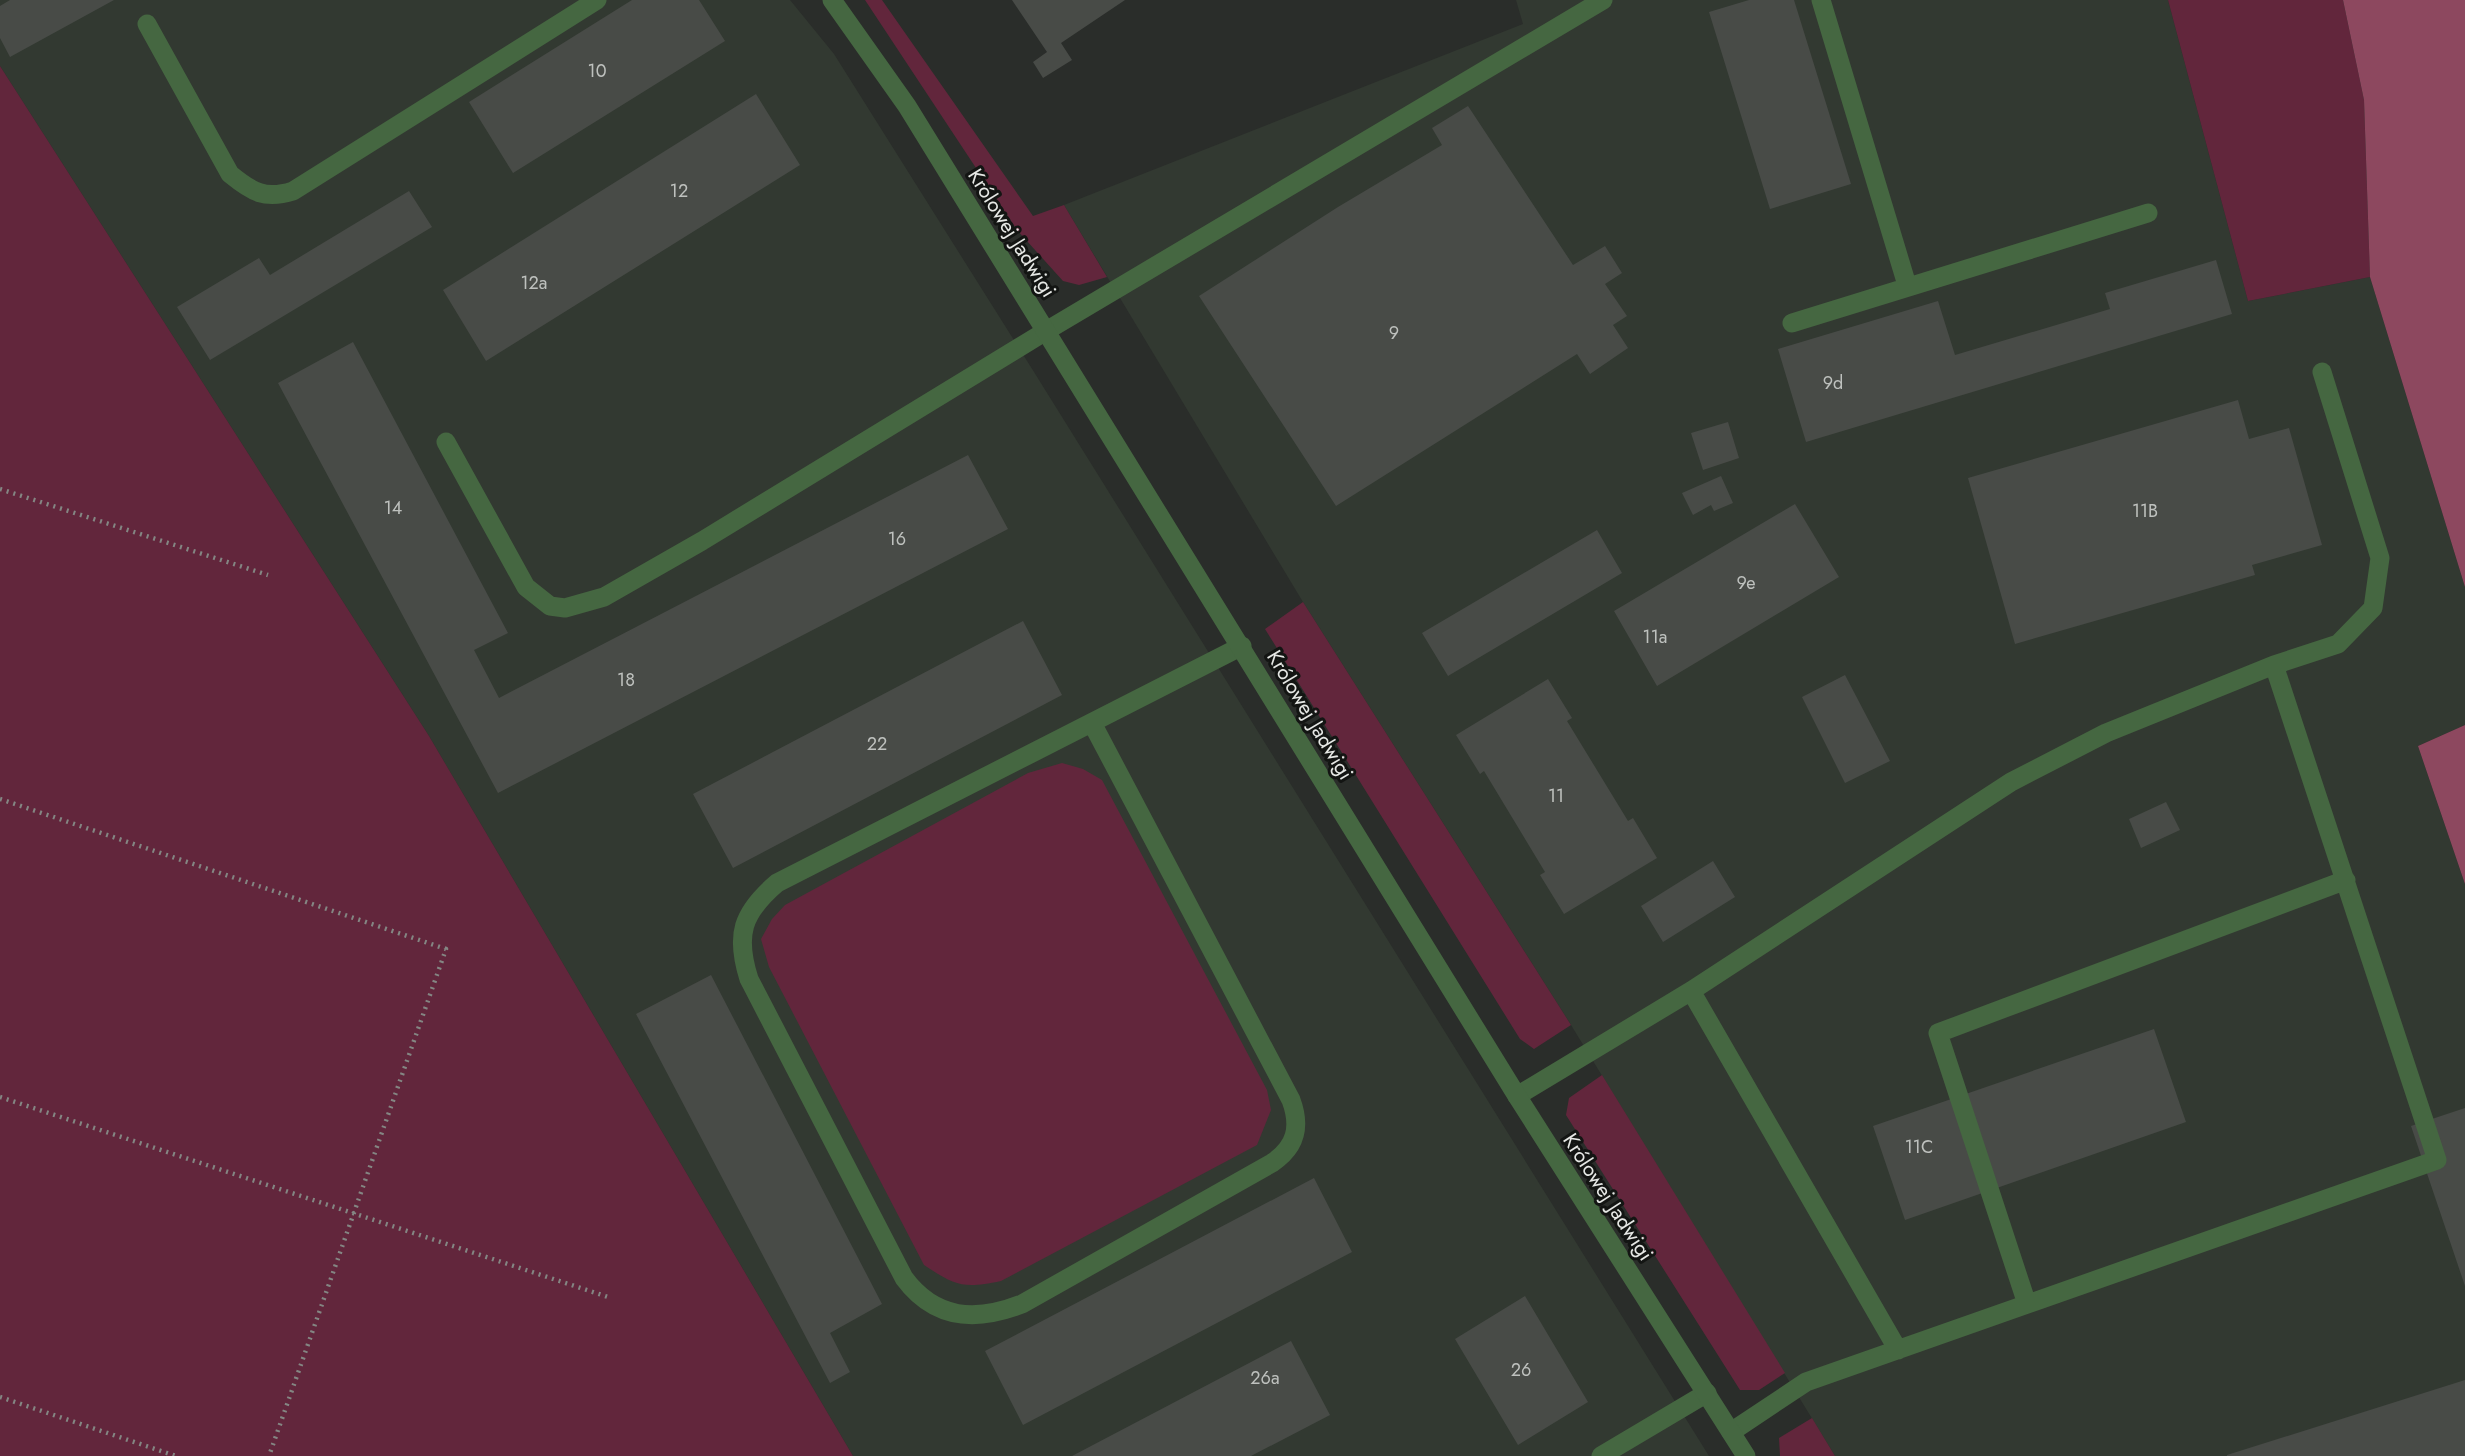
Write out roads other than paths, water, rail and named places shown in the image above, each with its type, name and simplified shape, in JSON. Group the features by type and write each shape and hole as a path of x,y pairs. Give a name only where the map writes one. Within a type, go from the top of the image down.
{"street":[{"path":"147,24 230,174 246,187 276,196 293,191 597,0"},
{"name":"Królowej Jadwigi","path":"831,0 907,106 1517,1096 1746,1456"},
{"path":"446,442 526,587 550,606 574,606 604,597 702,541 1046,331 1603,0"},
{"path":"1821,0 1907,285"},
{"path":"1792,323 1907,285 2148,213"},
{"path":"1517,1096 1691,991 2011,782 2106,733 2274,665 2339,644 2373,608 2380,558 2322,372"},
{"path":"1092,723 1292,1100 1298,1126 1289,1149 1272,1163 1022,1304 990,1315 973,1317 957,1314 924,1299 904,1278 749,979 741,942 745,922 756,901 777,883 1242,646"},
{"path":"1731,1432 1806,1382 2437,1160 2274,665"},
{"path":"2027,1304 1938,1033 2346,880"},
{"path":"1691,991 1898,1350"},
{"path":"1601,1456 1707,1393"}]}
